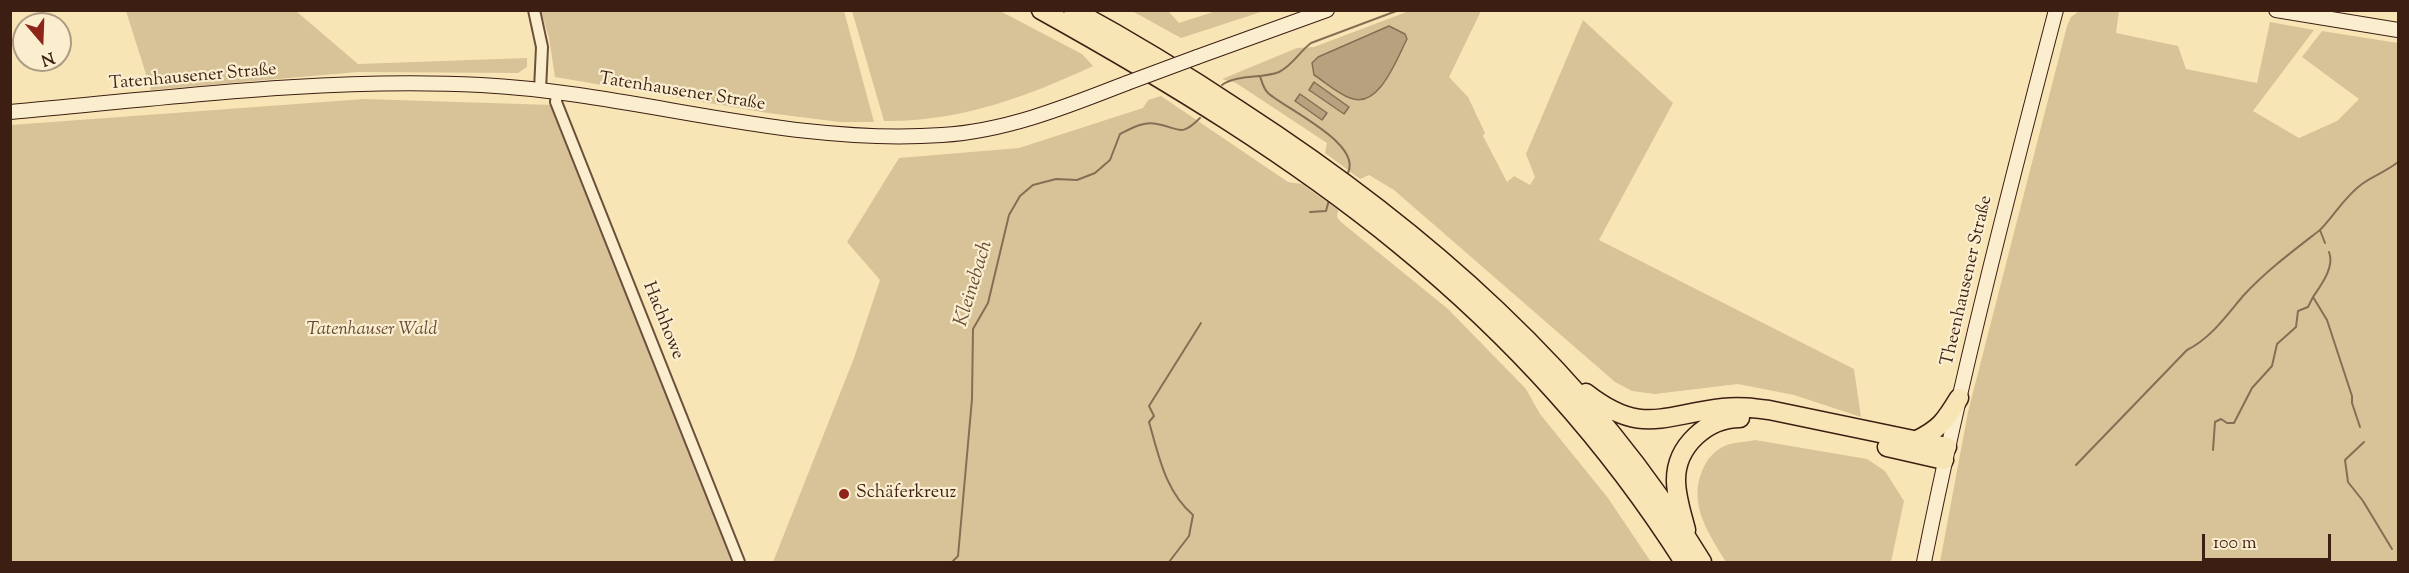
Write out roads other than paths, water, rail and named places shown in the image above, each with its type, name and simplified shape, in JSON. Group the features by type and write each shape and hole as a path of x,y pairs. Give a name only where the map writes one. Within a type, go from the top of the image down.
{"highway":[{"path":"1041,10 1313,168"},
{"path":"1073,10 1186,76 1477,290 1558,371 1657,494 1702,562"},
{"path":"1351,196 1456,291 1551,385 1630,482 1684,562"},
{"path":"1558,371 1606,408 1625,417 1665,420 1741,407 1769,410 1915,441 1945,454"},
{"path":"1915,441 1934,433 1944,423 1959,398"},
{"path":"1689,540 1677,494 1676,478 1679,461 1696,436 1719,422 1736,418 1770,421 1945,454"}],"street":[{"path":"534,10 542,47 540,90"},
{"name":"Tatenhausener Straße","path":"10,112 333,84 480,85 556,92 810,133 880,137 944,135 996,127 1055,111 1327,10"},
{"name":"Theenhausener Straße","path":"1924,562 1945,454 2013,172 2056,10"},
{"path":"2277,10 2328,14 2398,30"},
{"name":"Hachhowe","path":"556,92 556,102 739,562"}],"waterway":[{"name":"Kleinebach","path":"1222,85 1235,79 1279,72 1311,43 1399,10"},
{"path":"1260,76 1268,93 1336,141 1346,153 1350,165 1346,176"},
{"name":"Kleinebach","path":"952,562 958,556 972,399 973,329 988,303 1009,215 1020,196 1033,185 1056,179 1077,180 1095,173 1110,160 1120,134 1147,123 1184,130 1200,118"},
{"path":"2325,243 2320,230 2345,200 2362,184 2398,162"},
{"path":"1310,212 1326,211 1329,200"},
{"path":"2076,465 2187,350 2218,326 2252,287 2320,230"},
{"path":"2329,252 2329,270 2313,297 2327,320 2360,427"},
{"path":"2213,450 2215,422 2221,419 2227,423 2234,423 2252,388 2272,366 2277,344 2296,327 2298,311 2308,307 2313,297"},
{"path":"1169,562 1189,536 1193,515 1183,506 1164,472 1149,422 1154,416 1149,406 1201,323"},
{"path":"2364,442 2345,460 2348,482 2363,501 2392,549"}],"place":[{"name":"Schäferkreuz","path":"844,494"}],"park label":[{"name":"Tatenhauser Wald","path":"372,331"}]}
